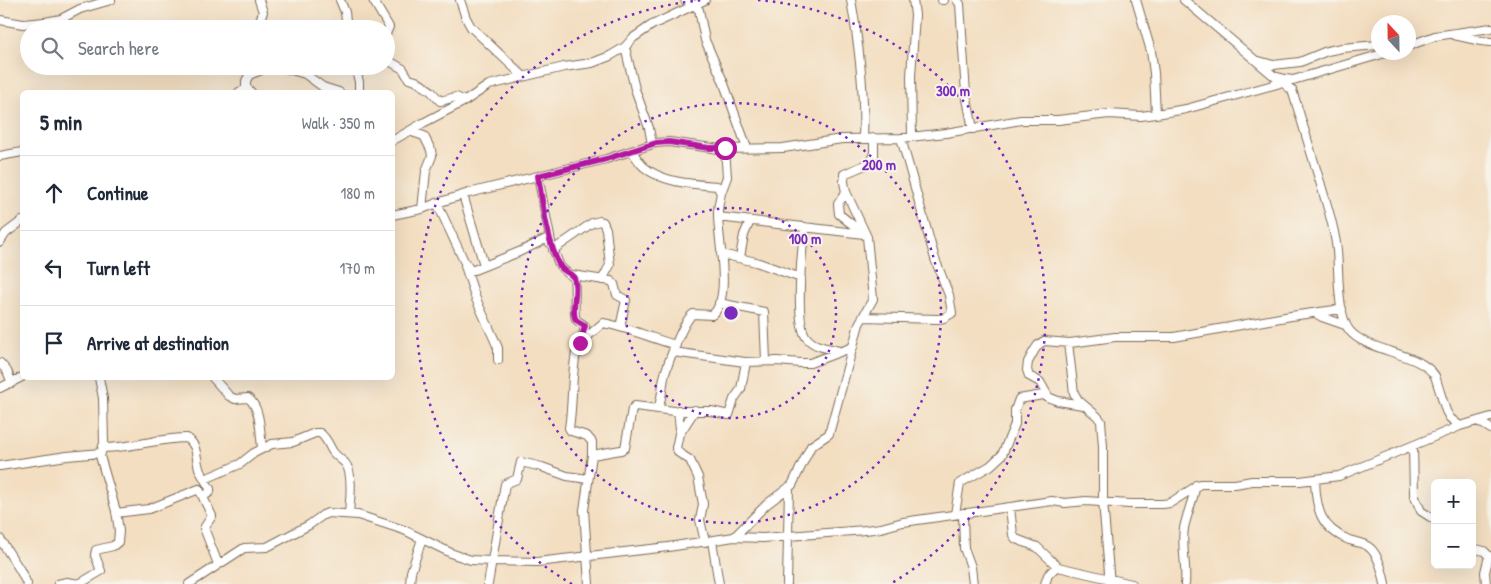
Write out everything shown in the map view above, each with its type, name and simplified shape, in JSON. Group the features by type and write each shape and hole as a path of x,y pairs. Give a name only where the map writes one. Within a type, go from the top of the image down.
{"street":[{"path":"56,20 80,9 111,0"},
{"path":"259,0 263,12 260,20"},
{"path":"340,0 346,20"},
{"path":"373,0 385,20"},
{"path":"460,0 471,27 523,76"},
{"path":"685,0 699,10 705,40 723,81 747,148"},
{"path":"395,139 465,101 489,85 564,67 592,63 616,53 626,47 633,38 652,24 705,0"},
{"path":"851,0 856,26 864,112 863,138"},
{"path":"957,0 960,4 966,94 973,129"},
{"path":"1136,0 1151,51 1156,114"},
{"path":"1184,0 1292,90 1332,224 1337,251 1338,290 1345,325"},
{"path":"912,1 914,15 911,76 912,136"},
{"path":"0,20 20,23"},
{"path":"1416,43 1435,36 1491,28"},
{"path":"1449,34 1491,42"},
{"path":"1258,61 1273,64 1300,62 1322,53 1342,48 1371,46"},
{"path":"626,47 635,89 649,128 652,144"},
{"path":"1274,76 1293,80 1371,59"},
{"path":"395,64 404,70 409,79 416,81 431,91 440,101 456,97 465,101"},
{"path":"245,90 249,75"},
{"path":"306,75 323,86 334,90"},
{"path":"357,75 360,90"},
{"path":"395,215 422,209 437,202 632,151 652,144 669,142 709,148 783,148 823,141 901,138 946,133 1020,120 1058,120 1109,114 1141,116 1186,108 1284,82"},
{"path":"409,131 424,136 431,150 431,159 426,171 422,209"},
{"path":"734,538 767,504 789,487 794,481 811,446 826,436 832,429 841,385 859,324 873,299 866,235 846,192 844,174 867,165 872,161 874,138"},
{"path":"863,317 938,319 952,313 949,295 935,259 901,138"},
{"path":"658,409 662,399 665,374 686,322 692,314 712,315 716,312 719,303 724,282 718,216 721,193 727,177 725,148"},
{"path":"632,151 639,162 654,174 668,179 716,186 721,193"},
{"path":"0,156 20,152"},
{"path":"538,176 552,246 563,270 572,275 612,282 616,295 626,300 620,328"},
{"path":"846,192 838,204 839,214 866,235"},
{"path":"463,195 484,265"},
{"path":"437,202 464,261 476,299 497,345 498,360"},
{"path":"718,216 866,235"},
{"path":"740,257 744,235 750,221"},
{"path":"0,242 6,233 20,222"},
{"path":"552,246 592,223 603,222 606,229 610,265 602,280"},
{"path":"805,227 799,299 803,333 811,342 839,351"},
{"path":"464,261 472,270 519,252 543,239 546,239 552,246"},
{"path":"721,254 740,257 801,278"},
{"path":"572,275 575,283 576,297 574,315 577,321 585,326 576,350 569,428 571,431 589,438 592,442 592,455 584,510 588,584"},
{"path":"719,303 764,312 766,361"},
{"path":"1049,398 1040,382 1027,373 1028,362 1038,345 1044,341 1068,343 1115,337 1174,336 1342,309"},
{"path":"1314,313 1345,325 1354,335 1367,342 1431,370 1435,376 1448,415 1460,426"},
{"path":"580,343 592,334 601,323 620,328 675,349 746,362 810,363 852,347"},
{"path":"1068,343 1074,393 1078,400 1101,421 1103,501 1110,582"},
{"path":"592,455 625,448 634,406 711,411 730,415 734,399 741,391 746,362"},
{"path":"0,363 7,371 12,382"},
{"path":"0,388 20,378"},
{"path":"58,584 67,582 79,584 101,571 95,555 96,550 118,543 119,531 116,514 101,460 104,410 99,380"},
{"path":"215,380 229,396 235,399 248,398 253,403 258,420 262,448"},
{"path":"973,584 971,567 964,548 959,514 961,482 990,466 1006,449 1015,424 1015,410 1021,398 1041,395 1084,406"},
{"path":"678,410 680,429 676,445 677,451 690,460 698,477 703,504 700,520 708,541 719,584"},
{"path":"678,437 695,410"},
{"path":"188,584 244,548 267,547 328,513 349,513 394,526 471,560 537,562 734,538 789,536 881,528 903,522 1052,501 1065,503 1103,501 1129,504 1170,503 1196,485 1205,483 1235,484 1252,481 1315,480 1339,476 1460,426 1491,417"},
{"path":"1478,421 1491,429"},
{"path":"205,479 240,464 262,448 280,442 292,442 315,433 322,434 335,455 346,464 349,471 351,491 349,513"},
{"path":"0,466 154,441 187,438 194,445 200,471 211,491 204,496"},
{"path":"1413,446 1414,495 1421,510 1431,517"},
{"path":"488,584 506,484 516,480 522,462 566,476 588,479"},
{"path":"1315,480 1316,496 1322,519 1330,530 1338,535 1370,547 1377,557 1385,584"},
{"path":"1185,584 1184,528 1196,485"},
{"path":"787,584 789,487"},
{"path":"116,514 149,510 197,489 201,490 212,516 204,528 218,564"},
{"path":"1010,507 1013,534 1016,539 1037,547 1057,566 1110,582 1132,584"},
{"path":"0,539 27,584"},
{"path":"410,584 422,539"},
{"path":"1476,549 1484,551 1489,556 1485,572 1486,584"},
{"path":"1045,584 1048,575 1057,566"}],"route":[{"path":"580,343 585,326 577,321 574,315 576,297 574,278 572,275 564,272 559,265 551,242 538,176 606,159 656,143 669,142 709,148 725,148"}]}
